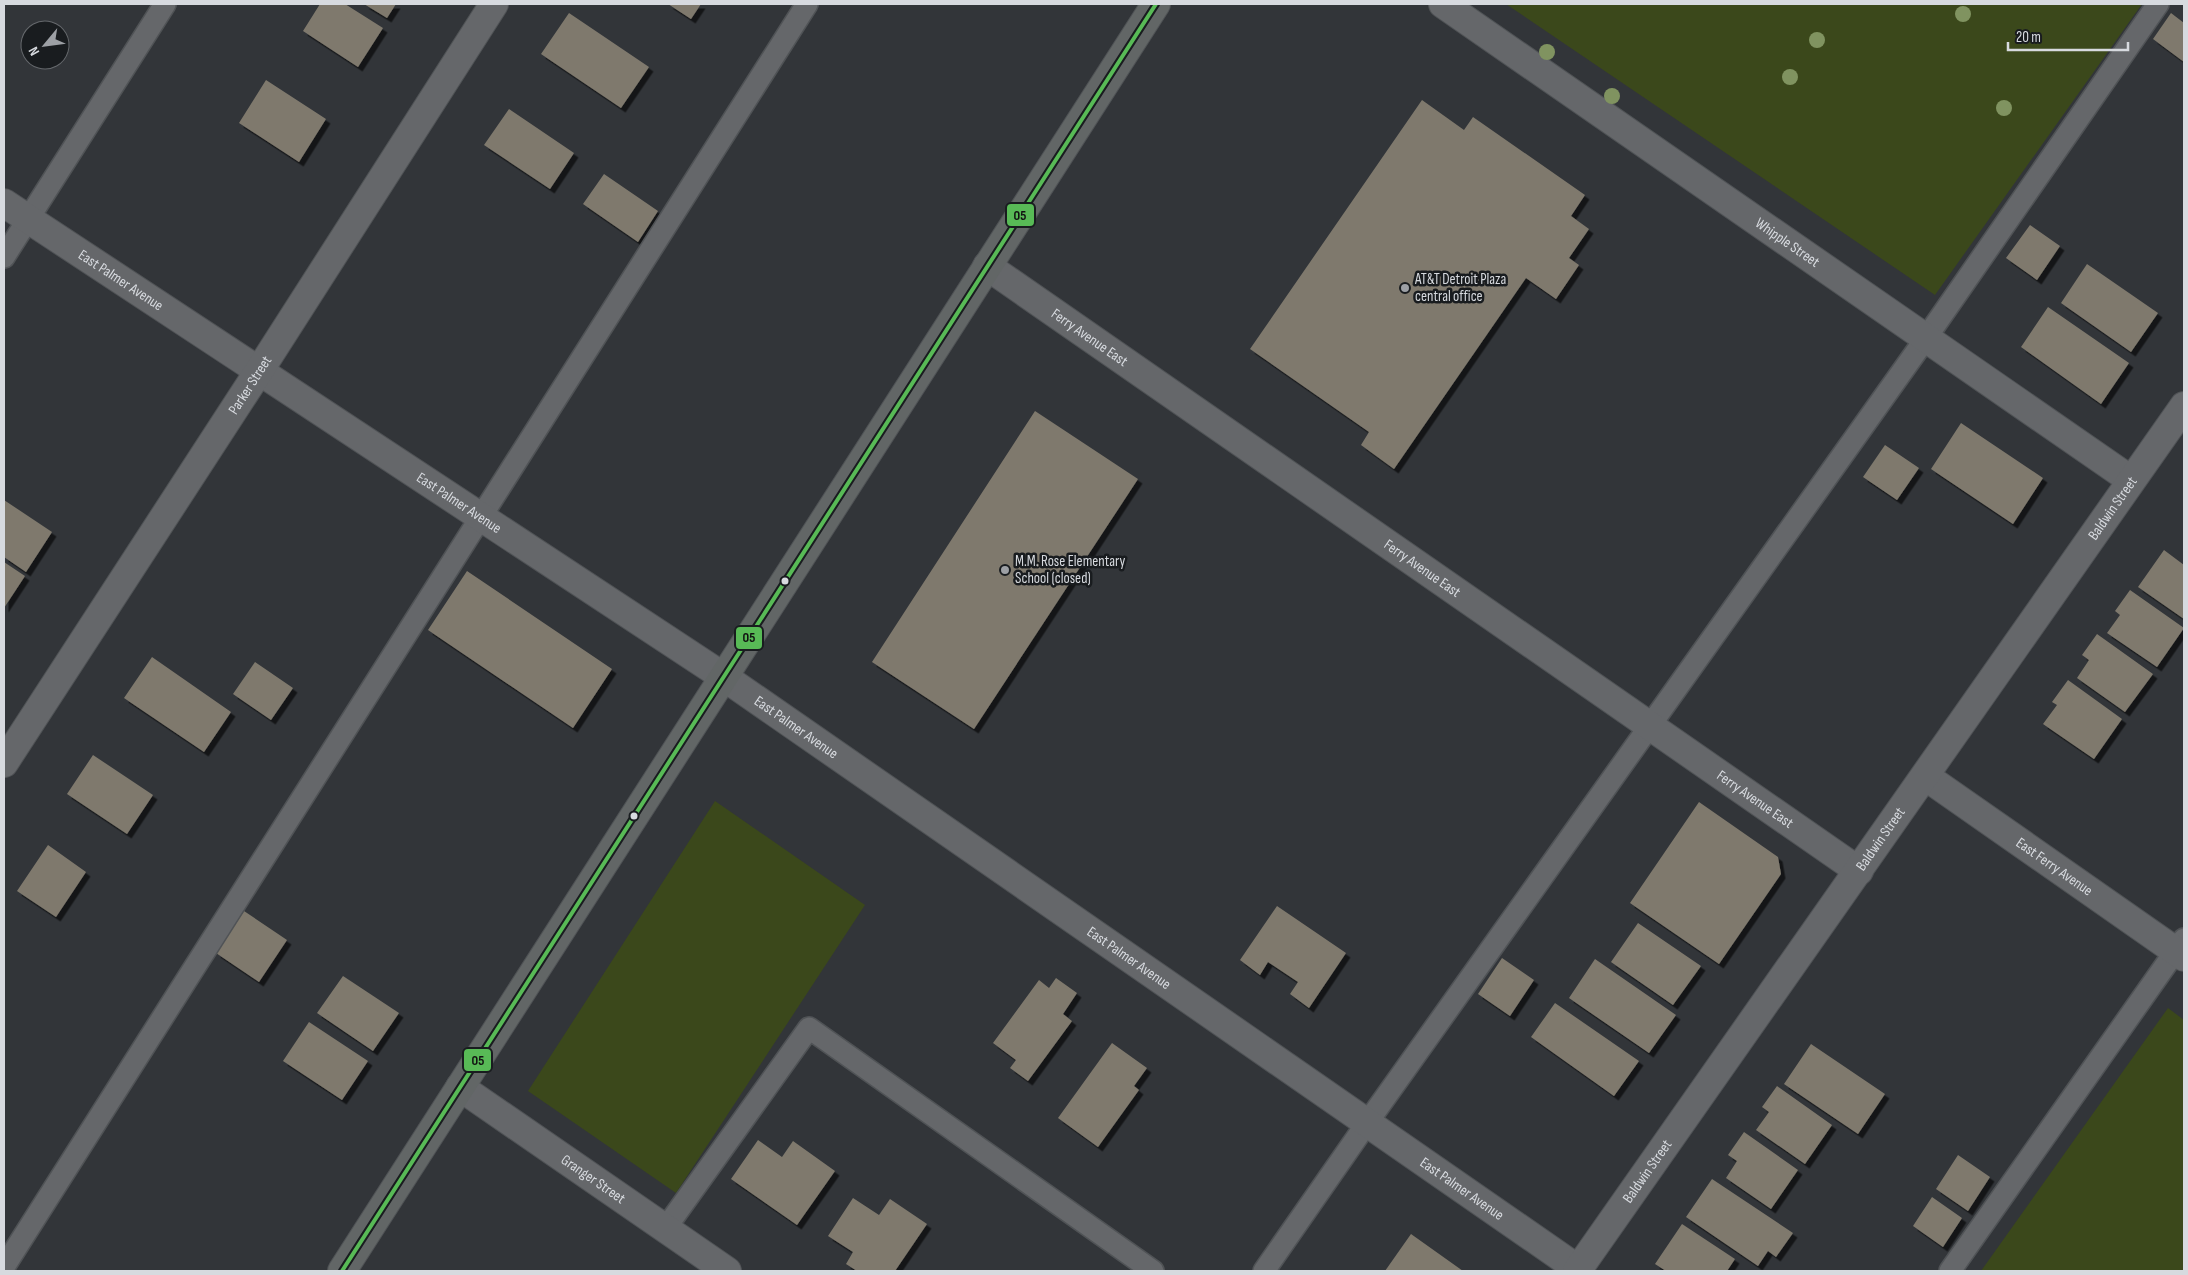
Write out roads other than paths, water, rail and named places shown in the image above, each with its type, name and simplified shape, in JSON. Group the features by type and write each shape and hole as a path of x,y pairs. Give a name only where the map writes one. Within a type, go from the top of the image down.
{"main road":[{"path":"342,1271 1156,4"}],"street":[{"name":"Parker Street","path":"4,763 259,371 494,4"},
{"name":"Whipple Street","path":"1443,4 2131,480"},
{"name":"East Palmer Avenue","path":"4,203 479,518 724,677 1578,1270"},
{"name":"Ferry Avenue East","path":"987,266 1859,871"},
{"name":"Baldwin Street","path":"1578,1270 2184,406"},
{"name":"East Ferry Avenue","path":"1925,776 2182,949"},
{"name":"Granger Street","path":"460,1087 727,1271"}],"lane":[{"path":"4,258 165,4"},
{"path":"4,1267 807,4"},
{"path":"1264,1271 1367,1122 1926,338 2158,4"},
{"path":"1950,1271 2182,949"},
{"path":"665,1228 809,1028 1153,1271"}],"place":[{"name":"AT&T Detroit Plaza central office","path":"1405,288"},
{"name":"M.M. Rose Elementary School (closed)","path":"1005,570"}]}
